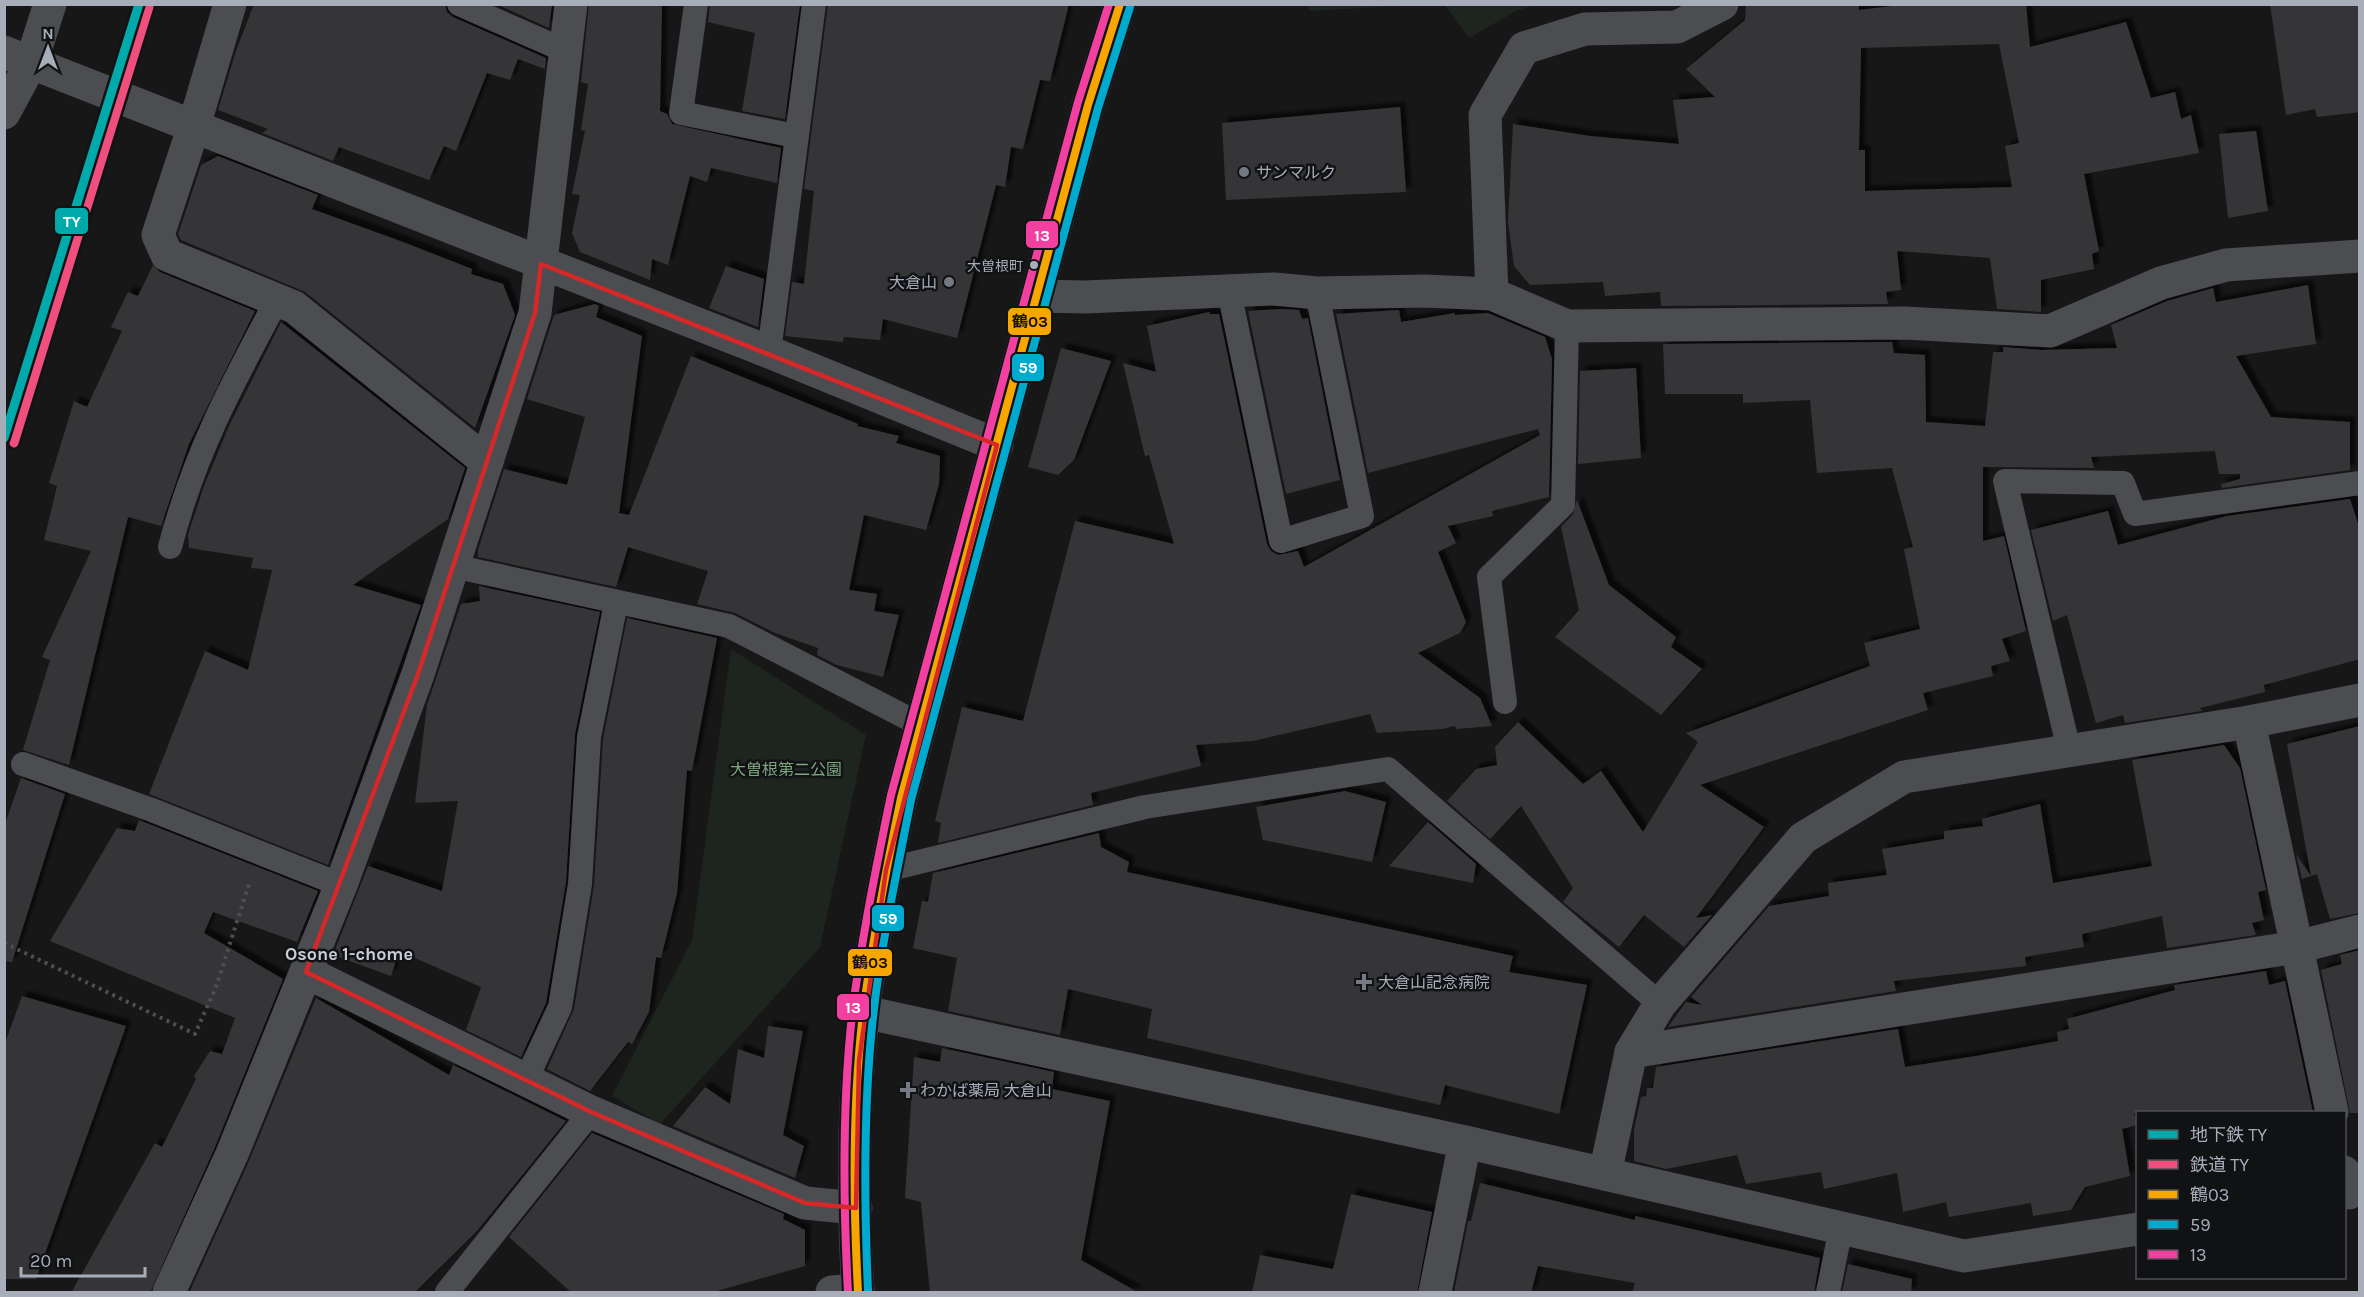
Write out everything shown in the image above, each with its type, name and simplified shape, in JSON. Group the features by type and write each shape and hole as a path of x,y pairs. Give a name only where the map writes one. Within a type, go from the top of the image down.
{"main road":[{"path":"849,1292 856,1208 859,1061 864,1012 886,870 921,725 1036,296 1088,105 1120,4"}],"street":[{"path":"4,113 18,58 50,4"},
{"path":"230,4 194,126 158,235 167,255 294,307 486,462"},
{"path":"169,1293 232,1154 341,885 418,674 535,313 571,4"},
{"path":"1492,294 1485,115 1524,48 1585,29 1677,27 1722,4"},
{"path":"18,58 541,264 769,351 997,445"},
{"path":"1036,296 1274,289 1317,293 1425,291 1492,294 1567,326 1905,322 2050,332 2161,283 2226,264 2360,256"},
{"path":"1605,1174 1630,1052 1660,1004 1803,838 1904,777 2249,722 2360,700"},
{"path":"2249,722 2332,1111"},
{"path":"1630,1052 2296,947 2360,931"},
{"path":"306,972 591,1112 805,1203 856,1208"},
{"path":"864,1012 1465,1142 1964,1256 2136,1228"},
{"path":"1435,1293 1465,1142"}],"lane":[{"path":"459,4 566,51"},
{"path":"696,4 681,113 795,136"},
{"path":"769,351 795,136 814,4"},
{"path":"1229,291 1281,541 1362,516 1317,293"},
{"path":"170,547 184,492 203,445 225,396 277,300"},
{"path":"1505,702 1489,577 1563,505 1567,326"},
{"path":"2068,750 2005,481 2123,483 2135,514 2360,483"},
{"path":"453,566 729,626 921,725"},
{"path":"526,1080 560,1007 580,884 589,737 616,603"},
{"path":"23,764 152,810 341,885"},
{"path":"886,870 1145,807 1388,769 1660,1004"},
{"path":"447,1293 591,1112"},
{"path":"1828,1293 1841,1228"}],"path":[{"path":"4,944 195,1034 216,987 260,852"}],"highlighted area":[{"path":"541,264 997,445 886,870 859,1061 856,1208 805,1203 591,1112 306,972 418,674 535,313"}],"green space":[{"path":"1308,4 1418,5 1309,11"},
{"path":"1445,5 1535,5 1518,10 1469,38"},
{"name":"大曽根第二公園","path":"731,649 866,735 820,947 660,1124 612,1096 692,940"}],"building":[{"path":"254,4 445,4 447,12 453,17 546,58 545,69 518,59 510,80 487,73 456,151 444,146 429,180 339,147 333,161 262,133 268,129 218,110 236,51"},
{"path":"496,4 552,4 549,28"},
{"path":"589,4 662,4 660,111 667,114 672,124 781,148 777,183 711,168 707,182 690,176 668,265 652,259 650,280 580,252 572,233 580,195 572,194 585,131 581,130 588,84 581,82"},
{"path":"710,4 800,4 785,119 742,111 755,33 708,22"},
{"path":"828,4 1069,4 1050,81 1040,80 1023,149 1011,147 1005,187 996,185 957,338 883,319 880,340 844,337 843,342 785,336 792,282 804,284 814,191 804,189"},
{"path":"1746,4 1859,4 1859,10 1909,4 2026,4 2030,47 2126,22 2151,98 2175,92 2181,119 2191,115 2199,153 2084,174 2099,251 2092,254 2094,269 2041,280 2041,312 1997,309 1990,258 1897,251 1901,290 1886,292 1888,304 1661,306 1660,292 1605,296 1603,282 1530,285 1514,266 1508,222 1513,124 1590,136 1679,144 1673,100 1715,97 1686,69 1745,20","holes":["1999,44 2019,143 2005,146 2012,187 1865,191 1865,150 1859,150 1861,48"]},
{"path":"2270,4 2360,4 2360,112 2317,117 2315,109 2286,115"},
{"path":"1400,107 1406,192 1226,200 1222,123"},
{"path":"2256,131 2268,211 2228,218 2219,134"},
{"path":"218,156 318,195 312,209 472,269 471,274 503,284 515,315 475,428 305,292 181,240 178,234 201,165"},
{"path":"153,265 160,272 255,311 189,444 161,526 128,517 69,765 23,750 50,660 42,657 91,551 44,540 57,486 49,483 74,401 87,407 122,331 111,327 128,292 138,296"},
{"path":"726,266 764,279 758,327 709,308"},
{"path":"2308,285 2316,344 2236,356 2271,417 2350,422 2350,470 2222,488 2221,484 2240,479 2240,474 2219,474 2215,451 2091,457 2094,468 1983,467 1983,541 2004,536 2026,631 2002,639 2010,661 1991,666 1993,676 1923,693 1928,710 1700,785 1764,827 1696,918 1712,915 1684,947 1644,915 1619,947 1563,902 1573,888 1521,806 1490,839 1447,801 1476,769 1497,765 1495,747 1518,722 1583,784 1601,771 1643,832 1698,742 1686,733 1870,666 1864,643 1920,629 1904,549 1913,547 1892,468 1817,473 1810,400 1743,403 1743,394 1665,394 1663,344 1892,342 1894,353 1925,355 1926,422 1985,426 1993,352 2003,352 2003,347 2041,350 2117,348 2111,325 2167,301 2213,288 2216,302"},
{"path":"595,304 599,306 596,317 642,336 619,513 629,515 691,356 858,424 857,426 899,436 896,443 940,456 939,484 926,530 864,515 849,590 877,594 874,611 899,615 883,677 837,665 817,655 818,648 775,633 735,613 697,604 708,571 628,547 616,587 478,557 478,550 504,469 567,485 585,417 527,399 554,315"},
{"path":"1299,310 1302,319 1308,318 1340,480 1286,494 1248,311"},
{"path":"1399,310 1401,322 1455,313 1455,315 1488,313 1545,337 1552,359 1549,497 1492,511 1493,516 1448,526 1456,543 1438,552 1466,622 1460,633 1418,653 1480,698 1492,726 1456,729 1455,726 1442,729 1377,733 1370,714 1253,741 1196,745 1201,766 1091,793 1093,805 938,843 941,823 935,821 962,707 1023,721 1075,521 1174,544 1149,455 1145,456 1123,363 1156,372 1147,326 1209,312 1219,314 1267,544 1271,551 1278,555 1298,551 1304,567 1540,435 1538,429 1368,473 1336,314"},
{"path":"281,322 465,468 448,519 353,585 421,605 328,865 149,794 205,651 248,670 272,570 251,568 253,558 189,548 188,534 204,486 229,426"},
{"path":"1061,348 1111,361 1074,460 1058,475 1028,467"},
{"path":"1636,368 1641,458 1578,464 1580,371"},
{"path":"2350,499 2360,530 2360,659 2264,685 2265,692 2200,708 2202,711 2125,723 2123,715 2096,723 2067,615 2053,621 2031,530 2108,511 2118,545 2227,516"},
{"path":"1577,500 1609,585 1676,637 1671,647 1702,669 1661,715 1555,637 1579,610 1561,527 1573,514"},
{"path":"479,586 600,612 575,734 566,882 546,1003 521,1057 466,1030 481,987 399,951 391,976 333,955 368,866 442,891 458,801 415,803 427,705 461,604 480,601"},
{"path":"627,618 717,638 692,771 687,770 677,893 661,958 656,957 649,1012 632,1044 628,1042 590,1091 547,1069 574,1009 594,885 603,739"},
{"path":"2360,726 2360,913 2330,919 2317,874 2311,876 2287,744"},
{"path":"2224,745 2240,768 2266,890 2258,892 2264,920 2252,923 2256,935 2167,948 2162,916 2082,934 2084,947 2025,957 2026,966 1894,981 1896,991 1668,1027 1686,1002 1702,1005 1691,997 1769,906 1829,896 1828,883 1887,875 1882,849 1944,839 1944,831 1983,826 1982,819 2040,804 2053,883 2152,866 2132,760"},
{"path":"21,778 65,794 12,962 4,961 4,827"},
{"path":"1345,791 1386,802 1372,862 1263,840 1256,807"},
{"path":"139,820 318,891 297,942 213,912 204,933 283,979 215,1147 150,1293 71,1293 155,1143 162,1147 196,1079 194,1076 210,1051 222,1054 235,1018 50,941 117,828 135,831"},
{"path":"1428,822 1476,864 1473,883 1389,866"},
{"path":"1099,833 1101,847 1129,862 1127,872 1513,956 1509,972 1587,985 1559,1114 1445,1085 1440,1105 1147,1038 1152,1009 1068,989 1060,1035 948,1011 957,958 913,948 922,901 928,902 933,873"},
{"path":"2296,854 2311,876 2302,879"},
{"path":"2360,950 2360,1113 2350,1113 2321,970 2342,964 2340,955"},
{"path":"2266,971 2269,985 2285,981 2313,1111 2136,1111 2134,1113 2136,1125 2122,1129 2130,1176 2085,1187 2071,1210 2033,1216 2031,1203 1949,1217 1946,1202 1903,1212 1897,1173 1824,1189 1821,1172 1746,1184 1737,1155 1666,1169 1634,1161 1634,1130 1641,1097 1646,1096 1647,1088 1653,1088 1656,1067 1898,1029 1905,1067 1976,1056 2058,1041 2057,1032 2069,1029 2067,1019 2175,990 2174,985"},
{"path":"22,996 126,1026 36,1279 4,1279 4,1046"},
{"path":"316,998 449,1075 453,1065 566,1121 477,1231 414,1293 189,1293 249,1161"},
{"path":"768,1026 803,1031 783,1135 804,1146 795,1178 673,1126 705,1087 730,1104 738,1049 764,1058"},
{"path":"942,1048 1054,1072 1052,1089 1110,1101 1081,1260 1139,1293 930,1293 921,1202 905,1198 914,1057 940,1062"},
{"path":"592,1133 784,1214 783,1219 805,1230 805,1266 710,1293 572,1293 509,1237"},
{"path":"1480,1183 1635,1220 1635,1216 1820,1258 1814,1293 1632,1293 1635,1283 1538,1266 1531,1293 1454,1293 1468,1221 1471,1221"},
{"path":"1351,1194 1432,1212 1417,1293 1252,1293 1260,1255 1333,1269"},
{"path":"1848,1264 1912,1279 1911,1293 1842,1293"}],"metro line":[{"name":"TY","path":"4,438 139,4"}],"rail line":[{"name":"TY","path":"14,443 149,7"}],"transit line":[{"name":"13","path":"848,1292 844,1154 846,1084 860,960 885,822 1078,102 1109,4"},
{"name":"鶴03","path":"858,1292 854,1153 859,1049 871,960 895,825 1088,105 1120,4"},
{"name":"59","path":"868,1291 865,1154 867,1085 880,962 911,800 1098,108 1130,7"}],"place":[{"name":"サンマルク","path":"1244,172"},
{"name":"大曽根町","path":"1034,265"},
{"name":"大倉山","path":"949,282"},
{"name":"大倉山記念病院","path":"1364,982"},
{"name":"わかば薬局 大倉山","path":"908,1090"}],"district":[{"name":"Osone 1-chome","path":"349,954"}]}
